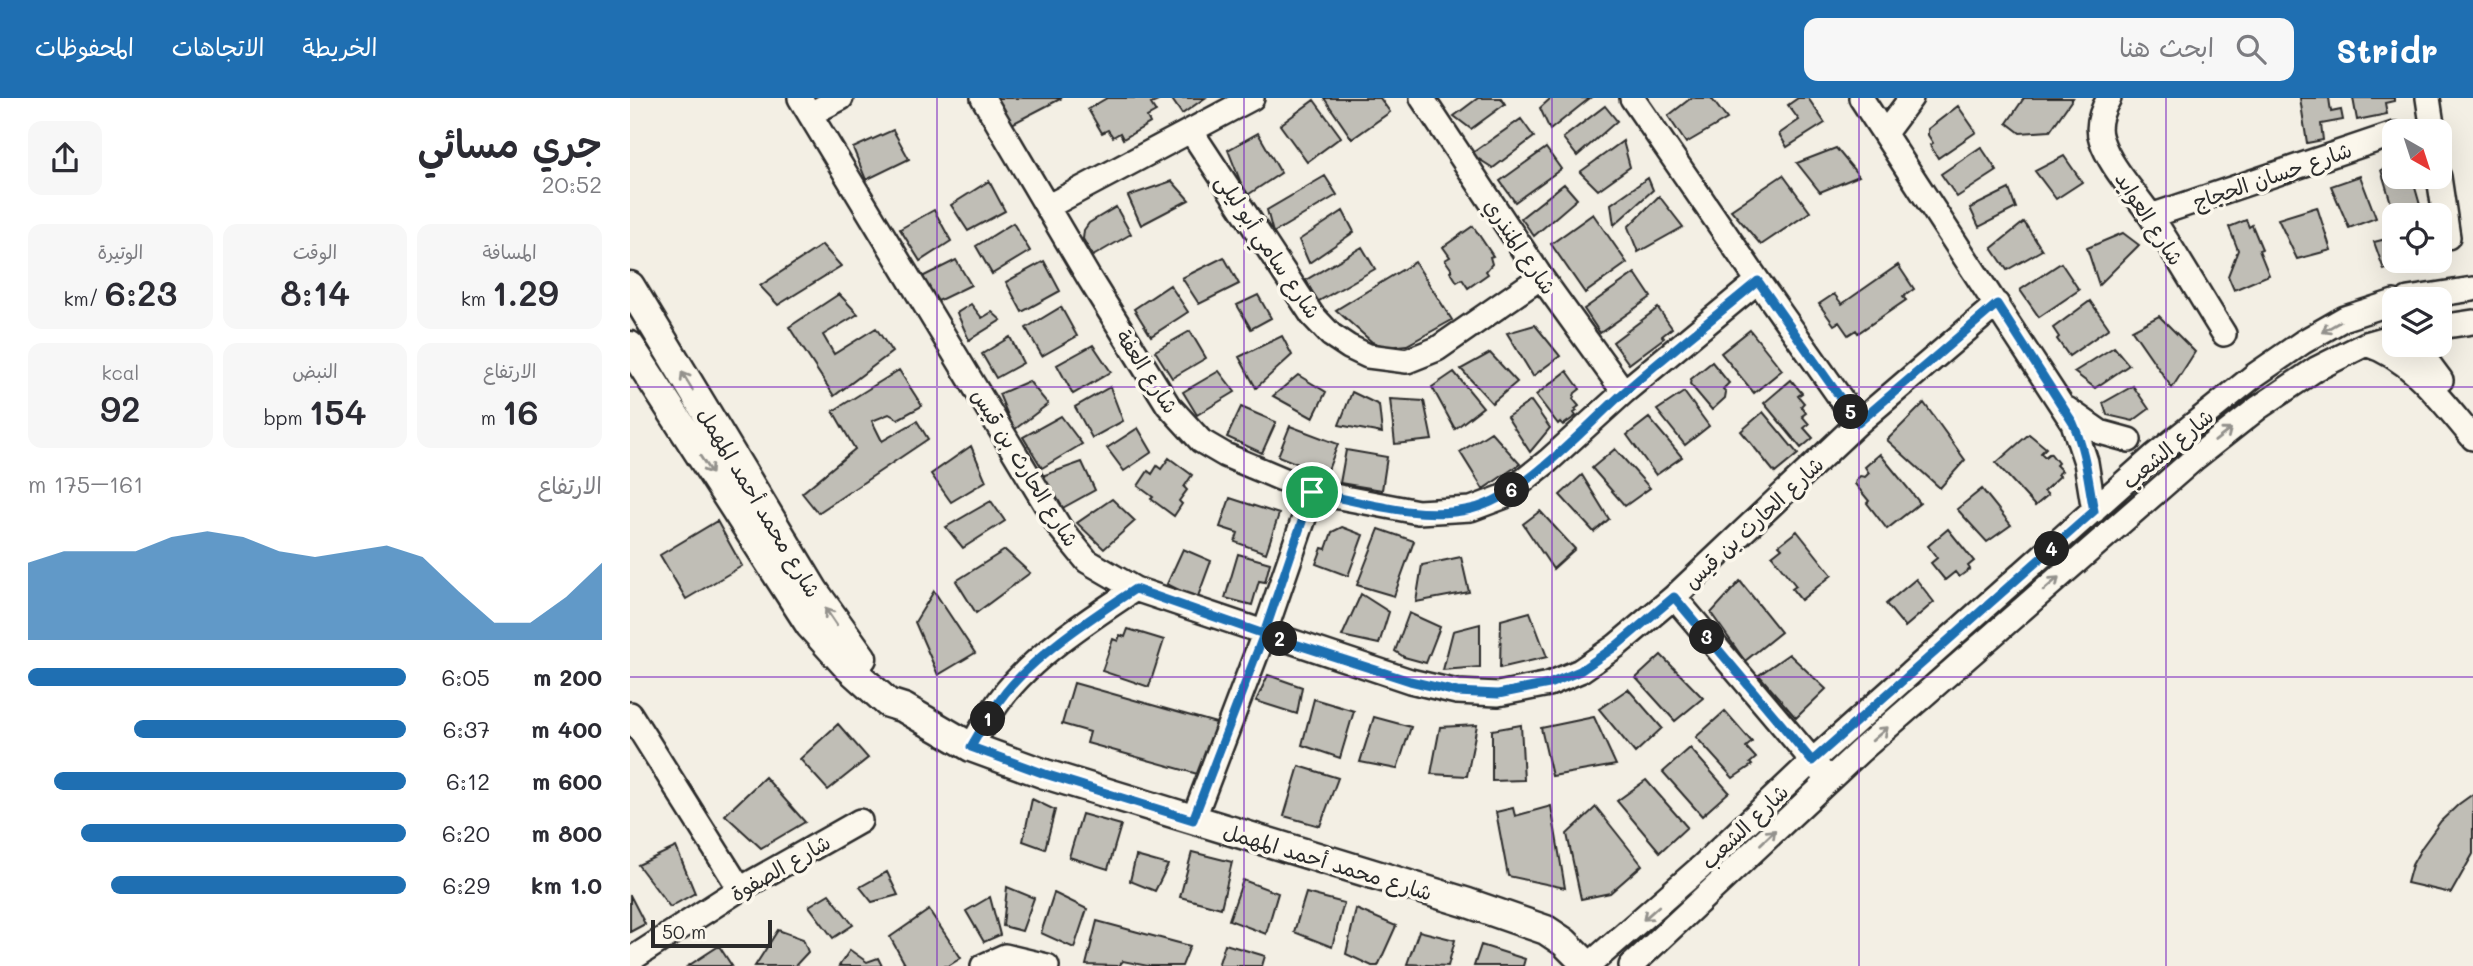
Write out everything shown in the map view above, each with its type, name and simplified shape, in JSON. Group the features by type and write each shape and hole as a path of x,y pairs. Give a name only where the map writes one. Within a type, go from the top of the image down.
{"main road":[{"name":"شارع محمد أحمد المهمل","path":"630,286 831,617 904,708 971,747 1045,774 1546,930 1564,942 1588,966"},
{"name":"شارع محمد أحمد المهمل","path":"630,346 810,625 881,698 904,708"}],"street":[{"path":"805,106 841,98"},
{"name":"شارع العفة","path":"983,98 1168,405 1181,421 1201,441 1225,455 1312,492 1418,512 1471,509 1503,497 1549,461 1624,392 1758,281"},
{"path":"1047,207 1252,98"},
{"name":"شارع المنذري","path":"1422,98 1541,276 1624,392"},
{"path":"1632,98 1858,423"},
{"path":"1861,98 2062,405 2081,442 2094,511"},
{"path":"1885,133 1911,98"},
{"name":"شارع العوابد","path":"2109,98 2103,108 2099,136 2107,154 2151,216 2224,334"},
{"path":"2428,98 2431,119"},
{"name":"شارع الحارث بن قيس","path":"805,106 1060,528 1087,561 1135,589 1410,681 1457,692 1498,694 1549,684 1580,671 1616,646 1674,597 1858,423 1997,304"},
{"name":"شارع سامي أبو ليلى","path":"1191,131 1312,315 1331,335 1368,356 1407,361 1437,349 1541,276"},
{"name":"شارع حسان الحجاج","path":"2151,216 2382,138"},
{"name":"شارع الشعب","path":"2452,293 2473,289"},
{"name":"شارع الشعب","path":"1588,966 1701,867 1812,761 2154,456 2255,375 2303,342 2345,318 2382,307"},
{"path":"2452,325 2473,322"},
{"name":"شارع الشعب","path":"1631,966 1829,779 2194,458 2258,408 2316,369 2366,344 2382,339"},
{"path":"2366,344 2393,355 2417,374 2473,438"},
{"path":"2423,357 2473,417"},
{"path":"2062,405 2100,432 2129,440"},
{"path":"1193,820 1264,634 1312,492"},
{"path":"971,747 1001,699 1021,677 1067,637 1135,589"},
{"path":"1674,597 1829,779"},
{"path":"630,714 638,746 740,889"},
{"name":"شارع الصفوة","path":"634,961 740,889 860,821"},
{"path":"983,966 1005,956 1047,966"}],"building":[{"path":"993,98 1062,98 1012,124"},
{"path":"1107,98 1156,98 1158,101 1151,104 1156,112 1147,117 1150,123 1123,139 1120,133 1113,137 1108,130 1102,133 1088,109"},
{"path":"1171,98 1205,98 1182,114"},
{"path":"1324,98 1380,98 1390,112 1352,139"},
{"path":"1478,98 1501,98 1505,104 1471,129 1454,116"},
{"path":"1551,98 1590,98 1550,130 1540,108"},
{"path":"1691,98 1711,98 1727,119 1686,143 1668,116"},
{"path":"1798,98 1808,98 1825,123 1787,147 1779,134 1799,120 1788,105"},
{"path":"2024,98 2073,98 2050,131 2020,133 2007,123"},
{"path":"2300,98 2329,98 2331,112 2341,110 2343,120 2321,124 2323,140 2307,143"},
{"path":"2353,98 2394,98 2394,101 2385,103 2387,114 2357,120"},
{"path":"1314,100 1341,137 1307,162 1280,125"},
{"path":"1605,106 1617,121 1577,156 1563,138"},
{"path":"1958,106 1976,132 1938,158 1930,145 1933,143 1928,129"},
{"path":"1521,119 1534,137 1493,168 1471,154"},
{"path":"893,130 909,159 866,180 853,148"},
{"path":"1258,133 1281,173 1246,196 1228,150"},
{"path":"1623,141 1630,167 1598,190 1580,172"},
{"path":"1981,147 1997,171 1957,197 1941,174"},
{"path":"1546,148 1561,169 1515,202 1500,181"},
{"path":"1836,148 1859,176 1820,192 1797,163"},
{"path":"2064,156 2082,182 2056,199 2035,171"},
{"path":"1783,175 1810,212 1761,245 1731,210"},
{"path":"1325,176 1337,195 1273,233 1267,210"},
{"path":"2360,176 2376,218 2349,228 2331,186"},
{"path":"1648,178 1653,190 1614,225 1611,204"},
{"path":"989,181 1005,211 968,231 951,205"},
{"path":"1172,181 1189,200 1141,225 1128,196"},
{"path":"1564,184 1577,199 1534,236 1521,218"},
{"path":"2009,189 2016,208 1979,227 1970,208"},
{"path":"2387,189 2415,189 2419,203 2391,203"},
{"path":"1659,196 1683,227 1638,252 1628,227"},
{"path":"1116,207 1131,234 1093,256 1083,239 1084,230 1089,223"},
{"path":"2317,207 2331,250 2297,259 2278,219"},
{"path":"934,210 951,241 920,261 900,229"},
{"path":"1343,211 1354,232 1309,263 1299,240"},
{"path":"1593,214 1627,263 1585,293 1551,244"},
{"path":"2246,220 2249,227 2252,225 2269,275 2234,290 2228,276 2238,250 2229,227"},
{"path":"2024,222 2042,250 2007,270 1992,248"},
{"path":"1013,223 1030,251 992,274 976,246"},
{"path":"1473,226 1493,256 1490,257 1492,264 1486,271 1488,274 1468,288 1462,279 1457,282 1450,271 1452,270 1445,260 1450,257 1443,247"},
{"path":"2123,233 2139,245 2099,285 2087,248"},
{"path":"2382,240 2382,264 2374,242"},
{"path":"822,245 841,266 778,305 760,286"},
{"path":"1362,247 1375,269 1317,302 1306,280"},
{"path":"1224,257 1239,284 1199,304 1182,278"},
{"path":"956,260 971,285 936,302 920,278"},
{"path":"1044,261 1060,291 1022,312 1006,282"},
{"path":"1415,262 1452,320 1407,345 1387,347 1372,342 1336,310"},
{"path":"2061,263 2079,290 2039,317 2020,290"},
{"path":"1898,265 1914,289 1903,297 1906,300 1858,333 1856,330 1848,335 1839,322 1834,325 1819,304 1834,294 1842,304"},
{"path":"1635,273 1651,297 1600,333 1584,309"},
{"path":"1170,285 1188,312 1151,336 1134,309"},
{"path":"839,294 858,314 823,335 834,354 876,328 892,352 834,396 789,327"},
{"path":"1258,295 1271,318 1251,329 1237,305"},
{"path":"2090,301 2109,328 2069,356 2053,328"},
{"path":"971,304 982,318 992,312 1001,320 969,340 957,313"},
{"path":"1061,307 1077,336 1042,356 1026,328"},
{"path":"1658,308 1672,328 1662,336 1664,338 1629,364 1613,342"},
{"path":"2159,316 2195,352 2172,388 2132,330"},
{"path":"1535,325 1560,356 1533,376 1507,333"},
{"path":"1750,330 1782,370 1754,393 1721,353"},
{"path":"1190,331 1206,358 1172,378 1155,351"},
{"path":"1282,336 1292,355 1256,388 1239,357"},
{"path":"1010,337 1023,363 996,378 982,354"},
{"path":"1093,345 1111,372 1073,394 1057,365"},
{"path":"2114,347 2129,365 2095,388 2074,372"},
{"path":"1490,353 1517,382 1492,403 1461,369"},
{"path":"1712,362 1729,383 1723,389 1726,392 1725,398 1712,410 1690,384 1691,379"},
{"path":"899,370 922,406 898,419 889,414 872,421 882,441 917,421 928,439 818,513 802,493 855,449 833,411"},
{"path":"1219,371 1235,392 1197,415 1183,392"},
{"path":"1567,371 1580,389 1573,399 1579,406 1575,409 1576,416 1563,425 1560,422 1558,424 1536,395"},
{"path":"1454,372 1483,407 1455,429 1432,387"},
{"path":"1298,375 1326,392 1313,418 1273,396"},
{"path":"1791,380 1802,393 1798,396 1804,403 1801,406 1806,413 1802,416 1809,424 1804,428 1813,438 1801,448 1764,403"},
{"path":"1029,381 1048,404 1014,430 999,394"},
{"path":"2133,386 2149,409 2133,421 2107,415 2103,403"},
{"path":"1110,387 1123,421 1092,438 1075,407"},
{"path":"1352,392 1379,405 1382,433 1339,425"},
{"path":"1684,392 1709,426 1685,445 1657,410"},
{"path":"1390,399 1424,401 1432,440 1395,444"},
{"path":"1531,401 1550,428 1530,452 1507,417"},
{"path":"1924,403 1965,460 1940,488 1887,440"},
{"path":"1241,407 1276,422 1262,453 1227,437"},
{"path":"1763,412 1798,454 1775,473 1741,431"},
{"path":"1061,416 1082,444 1042,468 1023,437"},
{"path":"1649,418 1682,457 1656,475 1627,435"},
{"path":"1290,426 1338,444 1326,475 1278,456"},
{"path":"1138,428 1152,452 1124,471 1107,448"},
{"path":"1491,432 1520,464 1483,489 1460,452"},
{"path":"2029,434 2046,448 2041,453 2045,457 2050,453 2062,471 2044,491 2048,495 2035,506 1996,463"},
{"path":"971,446 986,481 951,502 931,474"},
{"path":"1615,449 1650,488 1625,506 1592,468"},
{"path":"1346,450 1387,457 1382,490 1340,483"},
{"path":"1880,454 1920,503 1887,529 1855,484 1860,476 1865,477 1869,473 1865,467"},
{"path":"1169,458 1192,475 1184,487 1187,490 1179,501 1182,504 1174,516 1138,486 1148,471 1152,474 1157,466 1161,469"},
{"path":"1082,462 1095,490 1059,510 1039,477"},
{"path":"1582,475 1609,519 1594,532 1560,495"},
{"path":"1982,489 2011,525 1987,542 1957,509"},
{"path":"1230,498 1279,514 1266,553 1235,542 1238,533 1220,527"},
{"path":"1112,499 1135,521 1104,549 1077,523"},
{"path":"991,501 1005,521 963,548 946,527"},
{"path":"1540,511 1575,549 1553,569 1523,524"},
{"path":"717,521 742,566 686,599 660,555"},
{"path":"1342,527 1363,535 1348,576 1316,564 1322,548 1326,549 1332,532"},
{"path":"1379,529 1414,541 1394,596 1357,585"},
{"path":"1948,529 1974,561 1968,566 1970,569 1959,577 1955,572 1945,580 1931,563 1937,558 1928,546"},
{"path":"1797,531 1832,575 1801,600 1792,589 1796,586 1772,556 1782,548 1779,545"},
{"path":"1183,549 1211,561 1197,599 1167,584"},
{"path":"1005,550 1030,573 976,613 956,581"},
{"path":"1238,554 1270,563 1265,582 1259,581 1252,605 1225,598"},
{"path":"1461,557 1469,592 1416,602 1422,565"},
{"path":"1916,579 1934,602 1905,627 1886,604"},
{"path":"1740,581 1781,632 1745,661 1711,613"},
{"path":"934,591 975,653 938,675 915,622"},
{"path":"1361,594 1389,612 1379,644 1342,636"},
{"path":"1530,612 1547,657 1500,668 1501,620"},
{"path":"1409,613 1440,627 1426,663 1404,657 1395,651"},
{"path":"1480,624 1480,667 1443,670 1453,631"},
{"path":"1128,629 1164,640 1149,687 1102,671 1113,639 1118,641 1120,635 1125,637"},
{"path":"1789,654 1826,689 1796,718 1759,675"},
{"path":"1661,655 1703,698 1675,721 1636,678"},
{"path":"1268,675 1302,687 1297,714 1256,701"},
{"path":"1074,683 1216,723 1201,775 1087,743 1090,732 1062,724"},
{"path":"1628,689 1662,728 1635,753 1599,709"},
{"path":"1314,699 1354,711 1340,758 1302,745"},
{"path":"1725,711 1752,742 1746,747 1756,758 1750,763 1752,765 1733,778 1696,737"},
{"path":"1374,717 1411,727 1397,769 1360,762"},
{"path":"1594,717 1616,765 1552,776 1541,728"},
{"path":"838,724 868,758 828,790 800,759"},
{"path":"1477,725 1467,776 1431,774 1440,727"},
{"path":"1521,725 1524,780 1492,781 1492,730"},
{"path":"1690,748 1729,792 1702,816 1663,772"},
{"path":"1299,766 1338,778 1320,826 1284,816"},
{"path":"765,777 805,822 761,848 725,815"},
{"path":"1646,780 1687,827 1660,852 1617,801"},
{"path":"2473,794 2473,854 2451,893 2407,883 2412,865 2441,821"},
{"path":"1032,799 1055,810 1045,849 1023,841"},
{"path":"1551,806 1565,888 1508,876 1496,812 1513,808 1515,816"},
{"path":"1596,807 1642,865 1610,893 1581,899 1567,834"},
{"path":"1082,814 1121,825 1108,869 1069,857"},
{"path":"676,847 695,893 670,907 638,865"},
{"path":"1192,852 1232,862 1221,908 1180,897"},
{"path":"1136,856 1168,865 1155,891 1130,881"},
{"path":"887,872 898,895 872,902 860,887"},
{"path":"1243,880 1278,893 1266,934 1229,920"},
{"path":"1007,887 1034,898 1022,931 1003,926"},
{"path":"1054,893 1087,909 1074,948 1041,933"},
{"path":"1306,893 1344,903 1332,947 1294,932"},
{"path":"829,894 853,925 833,938 809,906"},
{"path":"630,895 645,924 630,932"},
{"path":"990,897 1000,935 984,942 966,911"},
{"path":"1356,909 1396,926 1378,966 1372,966 1346,954"},
{"path":"929,910 961,958 948,966 906,966 890,937"},
{"path":"1097,921 1190,946 1182,966 1148,966 1123,961 1119,966 1086,965"},
{"path":"778,930 803,939 808,952 795,966 755,966"},
{"path":"1419,931 1455,940 1448,966 1407,964"},
{"path":"1225,944 1265,956 1262,966 1218,966"},
{"path":"1481,945 1525,959 1523,966 1474,966"},
{"path":"719,946 732,966 688,966"},
{"path":"850,950 867,962 878,958 882,966 839,966"}],"route":[{"path":"1312,492 1264,634 1135,589 1090,619 1021,677 1001,699 971,747 1045,774 1193,820 1264,634 1410,681 1457,692 1498,694 1549,684 1580,671 1616,646 1674,597 1812,761 2094,511 2086,462 2073,423 1997,304 1858,423 1758,281 1624,392 1549,461 1503,497 1471,509 1418,512 1312,492"}]}
